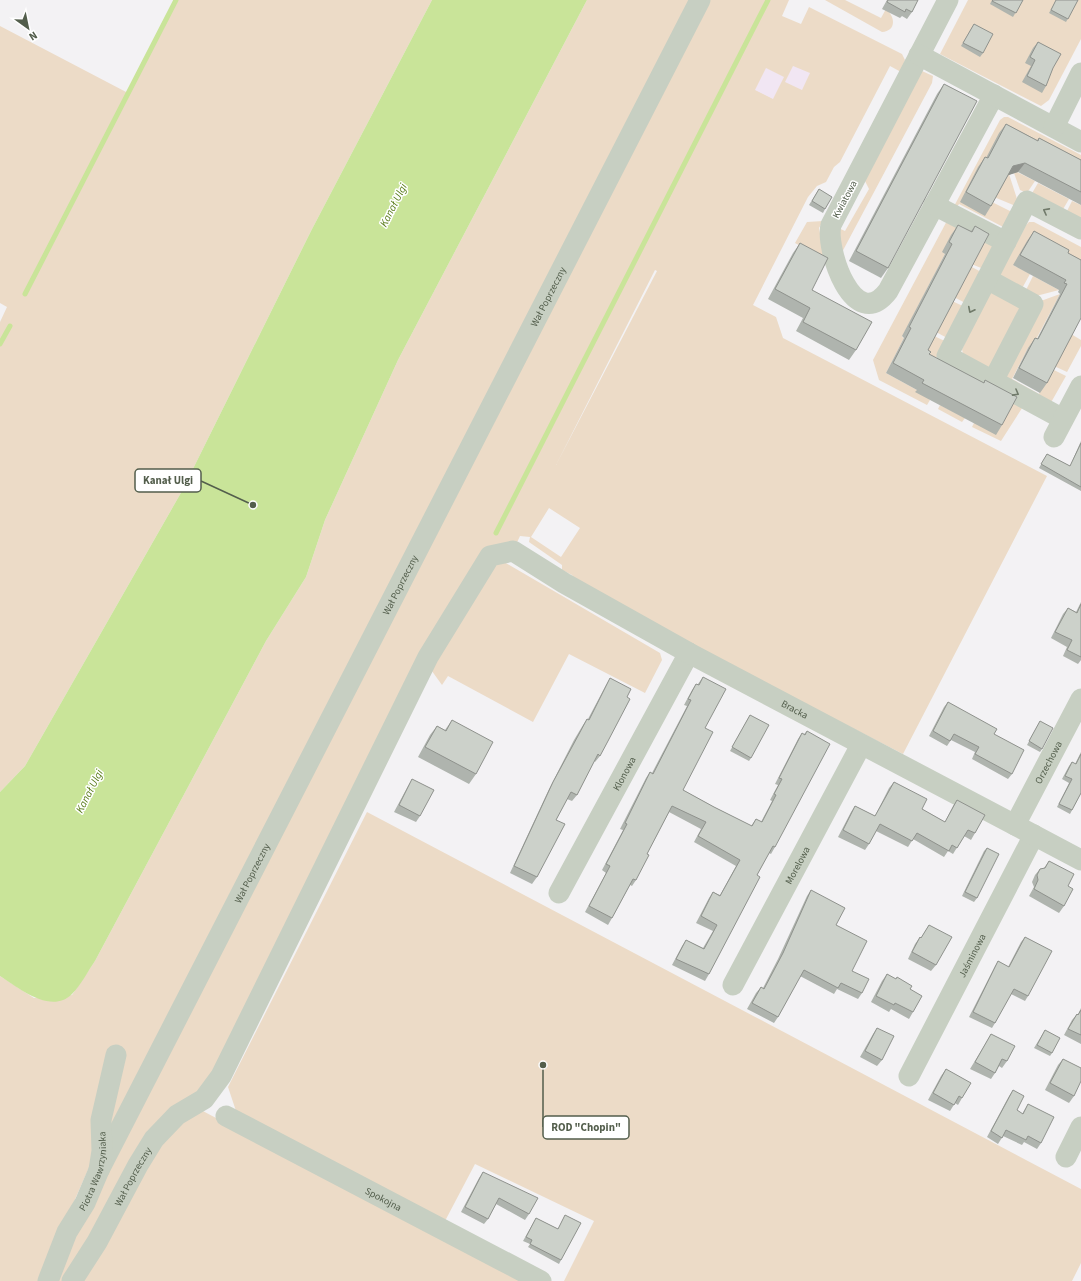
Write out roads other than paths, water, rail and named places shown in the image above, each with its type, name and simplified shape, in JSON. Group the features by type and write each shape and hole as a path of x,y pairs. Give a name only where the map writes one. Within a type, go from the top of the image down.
{"street":[{"name":"Wał Poprzeczny","path":"99,1170 700,0"},
{"name":"Kwiatowa","path":"948,0 831,225 829,232 838,268 855,300 868,304 883,298 994,95"},
{"path":"919,56 1081,142"},
{"path":"1054,127 1081,73"},
{"path":"1064,419 947,356 1027,201 1081,229"},
{"path":"934,205 1006,242"},
{"path":"987,279 1033,304 993,381"},
{"path":"1054,437 1081,386"},
{"name":"Wał Poprzeczny","path":"72,1281 97,1242 138,1165 154,1139 177,1115 204,1099 221,1076 331,850 428,657 490,556 513,551"},
{"name":"Bracka","path":"513,551 564,583 688,653 1081,860"},
{"name":"Klonowa","path":"559,893 688,653"},
{"name":"Orzechowa","path":"1015,826 1081,699"},
{"name":"Morelowa","path":"733,985 861,745"},
{"name":"Jaśminowa","path":"909,1076 1034,835"},
{"name":"Piotra Wawrzyniaka","path":"48,1281 68,1232 85,1203 99,1170 102,1151 101,1120 116,1054"},
{"name":"Spokojna","path":"226,1116 541,1281"},
{"path":"1066,1157 1081,1127"}],"water":[{"name":"Kanał Ulgi","path":"432,0 587,0 398,360 325,520 306,577 266,641 95,961 72,994 64,1000 55,1002 45,1001 26,993 0,976 0,792 25,766 182,491 311,231"}],"waterway":[{"path":"25,294 176,0"},
{"path":"496,533 768,0"},
{"path":"0,344 10,326"}],"place":[{"name":"Kanał Ulgi","path":"253,505"},
{"name":"ROD \"Chopin\"","path":"543,1065"}]}
